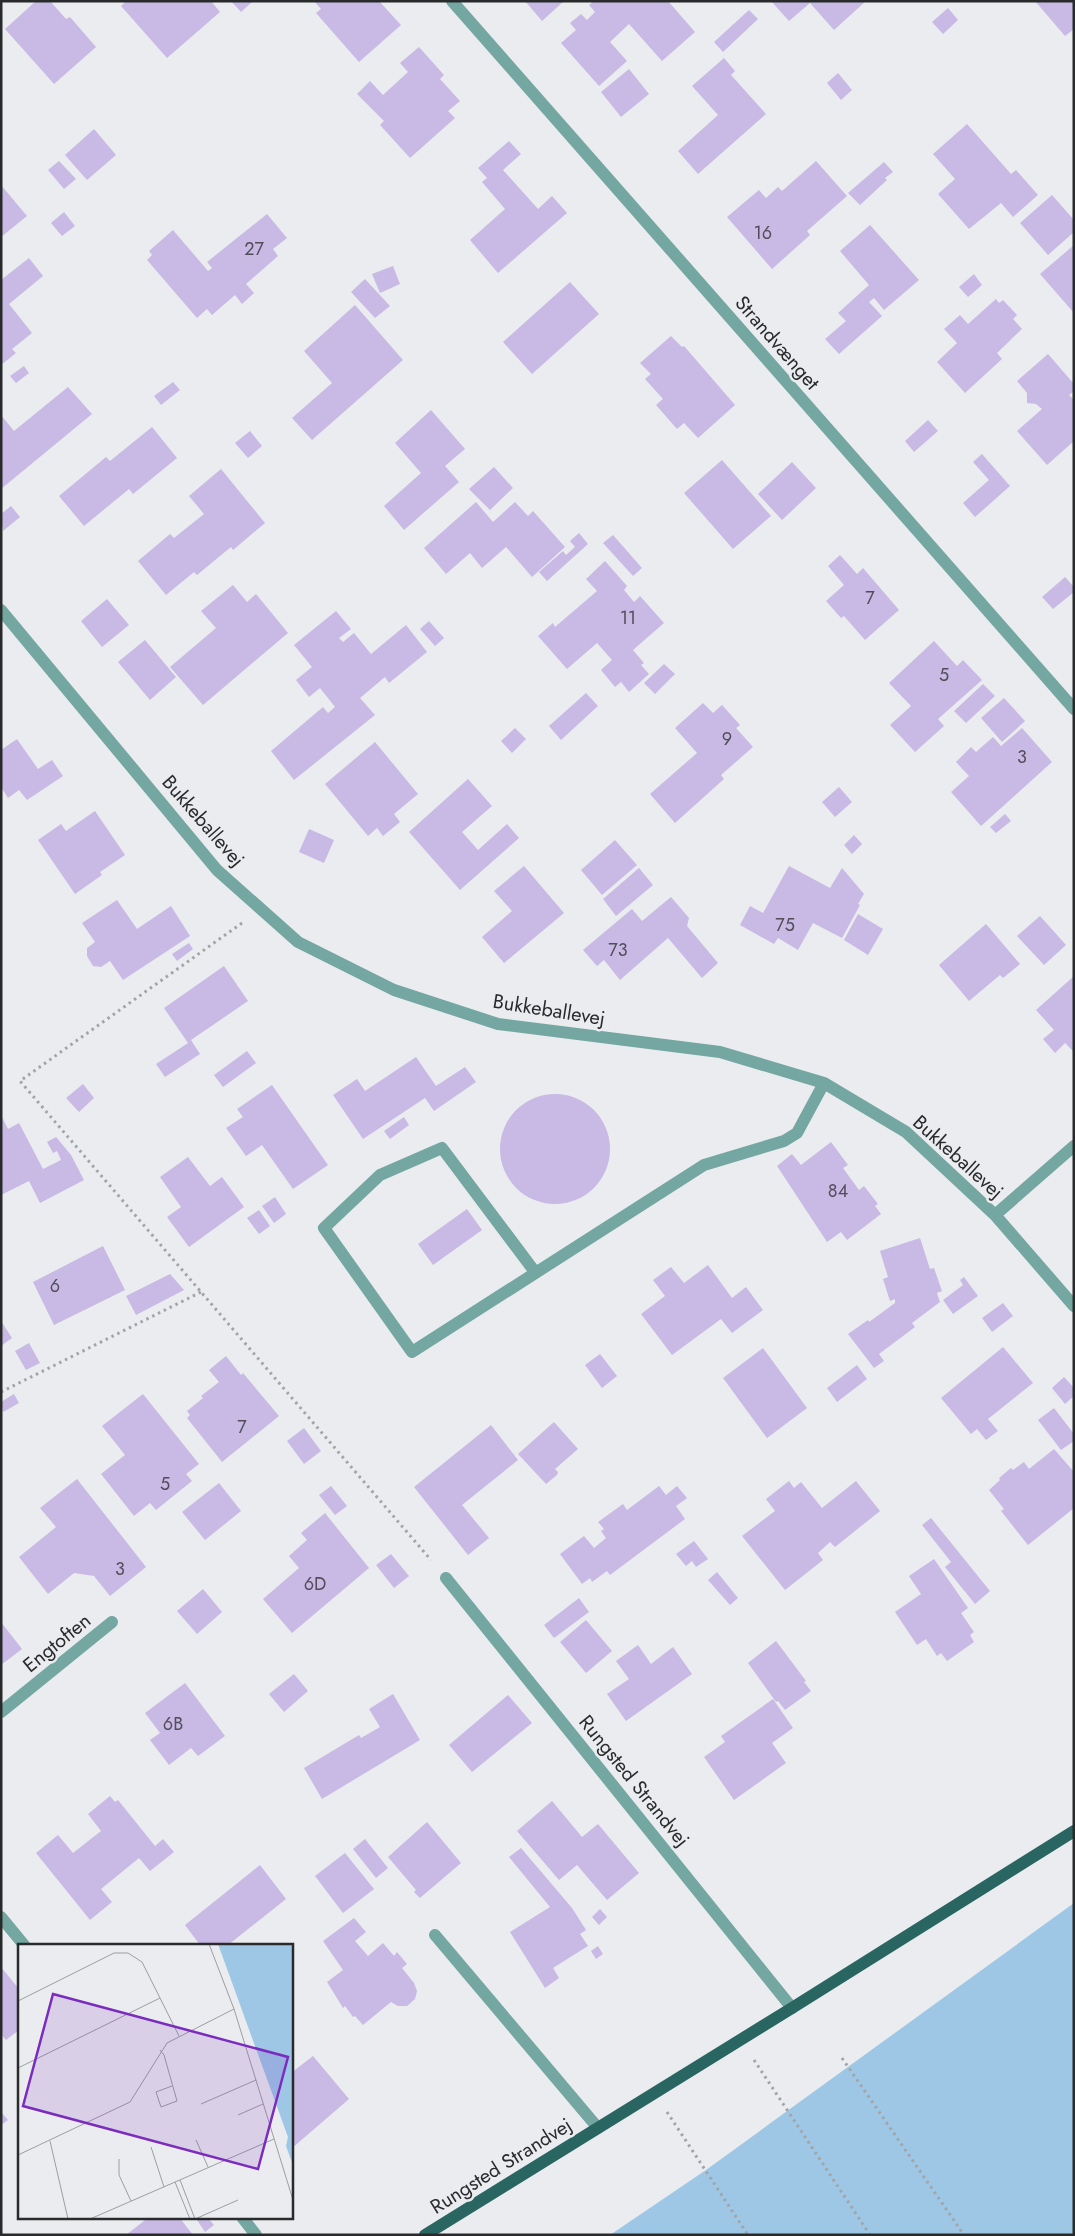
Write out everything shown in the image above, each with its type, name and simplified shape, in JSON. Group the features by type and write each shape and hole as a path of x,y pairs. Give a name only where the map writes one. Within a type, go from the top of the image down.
{"main road":[{"name":"Rungsted Strandvej","path":"425,2235 1074,1831"}],"street":[{"name":"Strandvænget","path":"452,1 1074,709"},
{"name":"Bukkeballevej","path":"1,610 217,870 298,942 394,990 498,1024 720,1052 824,1083 906,1132 995,1215 1074,1306"},
{"path":"535,1272 442,1148 380,1175 324,1228 412,1352 704,1165 784,1141 797,1133 824,1083"},
{"path":"995,1215 1074,1146"},
{"name":"Rungsted Strandvej","path":"446,1578 792,2008"},
{"name":"Engtoften","path":"1,1712 112,1622"},
{"path":"1,1917 23,1944"},
{"name":"Rungsted Strandvej","path":"435,1935 598,2128"},
{"path":"243,2218 256,2235"}],"path":[{"path":"261,909 20,1081 446,1578"},
{"path":"1,1392 201,1292"},
{"path":"741,2040 870,2235"},
{"path":"842,2058 964,2235"},
{"path":"654,2094 748,2235"}],"water":[{"path":"1074,1903 1074,2235 610,2235 706,2170"}],"building":[{"path":"36,1 50,1 66,19 70,17 96,47 54,84 5,29"},
{"path":"126,1 211,1 220,12 167,58 121,6"},
{"path":"231,1 253,1 241,12"},
{"path":"314,1 379,1 401,25 359,62 316,13 321,9"},
{"path":"525,1 564,1 542,21"},
{"path":"594,1 668,1 695,32 662,61 629,24 610,42 627,61 599,86 561,43 576,30 570,23 581,14 587,20 595,12 589,5"},
{"path":"771,1 866,1 834,30 810,3 789,21"},
{"path":"1035,1 1074,1 1074,29 1065,36"},
{"path":"948,8 958,20 943,34 932,22"},
{"path":"749,10 758,19 723,52 714,42"},
{"path":"419,47 444,75 440,79 460,101 448,111 455,118 410,158 380,125 384,121 357,94 370,81 383,95 408,72 400,63"},
{"path":"724,58 735,71 731,75 766,114 698,174 678,151 718,115 692,86"},
{"path":"629,69 649,94 621,117 601,92"},
{"path":"838,73 852,90 841,100 827,83"},
{"path":"967,124 1011,174 1016,170 1038,195 1013,217 1001,203 969,229 938,194 955,179 933,154"},
{"path":"94,129 116,155 87,180 65,155"},
{"path":"509,141 521,154 503,170 538,209 552,196 567,213 498,273 470,240 505,209 482,182 487,178 478,168"},
{"path":"59,161 76,179 64,189 48,170"},
{"path":"816,161 847,196 807,231 810,235 772,269 727,217 759,190 766,198 778,187 782,191"},
{"path":"884,162 893,172 860,205 848,193"},
{"path":"1,185 27,216 1,237"},
{"path":"1052,195 1074,220 1074,232 1048,255 1020,223"},
{"path":"64,212 75,226 62,236 51,223"},
{"path":"267,214 287,238 273,249 278,256 246,284 254,293 242,304 235,295 212,315 207,309 197,318 147,260 152,255 149,251 173,230 208,271 212,268 207,262"},
{"path":"870,225 919,280 884,310 874,298 869,302 882,316 839,354 825,339 846,321 838,313 869,285 840,251"},
{"path":"1074,245 1074,313 1040,274"},
{"path":"29,258 43,276 9,304 32,333 12,349 16,353 1,365 1,280"},
{"path":"393,266 400,284 380,293 372,274"},
{"path":"974,274 982,285 968,297 959,287"},
{"path":"365,279 390,306 375,318 351,292"},
{"path":"570,282 599,314 532,374 503,342"},
{"path":"996,299 999,303 1003,300 1017,315 1013,319 1022,329 997,353 1002,359 965,393 937,362 957,343 944,329 960,315 968,324"},
{"path":"355,305 403,360 312,440 292,418 332,383 304,351"},
{"path":"671,336 682,347 684,346 735,405 698,438 684,423 677,429 656,405 663,399 645,379 651,374 640,363"},
{"path":"1048,354 1074,384 1074,391 1069,395 1074,400 1074,441 1047,465 1017,431 1042,409 1036,404 1027,403 1027,393 1017,381"},
{"path":"24,366 29,373 16,383 10,376"},
{"path":"173,382 180,390 161,405 154,396"},
{"path":"68,387 92,414 1,489 1,415 14,431"},
{"path":"431,410 465,449 445,466 459,482 404,530 384,506 421,473 395,443"},
{"path":"928,420 938,431 914,452 905,441"},
{"path":"152,427 177,458 133,494 129,489 84,526 59,496 106,457 110,461"},
{"path":"250,431 262,446 248,458 235,443"},
{"path":"982,454 1010,486 975,517 963,503 989,480 973,462"},
{"path":"722,460 771,516 733,549 684,493"},
{"path":"792,462 816,488 782,520 758,494"},
{"path":"494,467 513,488 490,510 469,489"},
{"path":"221,469 265,523 233,550 231,547 197,575 194,572 166,595 138,561 170,534 174,538 204,514 189,496"},
{"path":"476,502 493,522 515,502 528,516 533,511 565,547 532,577 506,547 482,568 470,553 446,574 424,548"},
{"path":"11,506 20,517 3,531 1,514"},
{"path":"579,533 588,544 547,581 539,572 563,551 566,555 575,547 570,541"},
{"path":"613,535 642,568 633,576 603,543"},
{"path":"840,555 857,574 863,568 899,610 865,640 844,616 841,618 826,601 844,585 828,566"},
{"path":"605,561 627,586 624,590 634,602 640,596 664,623 633,650 644,663 641,665 649,674 629,692 621,682 615,687 601,670 612,660 597,643 567,669 538,636 553,623 555,627 597,591 586,579"},
{"path":"1065,577 1074,587 1074,592 1053,609 1042,597"},
{"path":"233,585 247,602 256,594 288,633 203,705 170,667 216,628 201,611"},
{"path":"107,599 129,625 102,647 81,621"},
{"path":"336,611 351,629 339,638 343,642 354,633 371,654 406,625 427,652 389,683 385,677 360,698 375,715 294,780 271,751 323,707 328,713 335,707 320,688 309,697 296,680 312,667 294,645"},
{"path":"429,621 444,638 435,646 420,629"},
{"path":"145,640 176,677 150,700 118,662"},
{"path":"934,641 957,666 963,660 982,680 938,719 944,726 915,752 890,725 911,706 889,683"},
{"path":"664,664 675,674 655,694 644,683"},
{"path":"983,684 995,696 966,723 954,711"},
{"path":"586,693 598,706 561,740 549,726"},
{"path":"1004,698 1025,721 1002,742 981,718"},
{"path":"703,703 713,713 722,705 740,725 736,728 753,747 721,775 724,779 675,823 650,794 697,753 675,728"},
{"path":"515,728 526,739 512,753 501,741"},
{"path":"1022,728 1052,762 981,826 951,792 969,776 956,762 971,747 976,752 993,737 1001,746"},
{"path":"17,739 38,769 52,760 63,776 27,800 19,790 8,798 1,787 1,750"},
{"path":"375,742 418,794 394,814 400,822 383,836 377,828 368,836 325,784"},
{"path":"468,779 492,806 462,832 478,850 507,824 519,838 460,890 409,832"},
{"path":"839,787 852,802 835,817 822,802"},
{"path":"95,811 125,855 100,872 102,875 75,894 38,840 61,824 66,831"},
{"path":"1005,814 1011,821 996,833 990,827"},
{"path":"309,829 334,840 324,863 299,852"},
{"path":"854,835 862,844 852,854 844,845"},
{"path":"615,840 637,865 602,895 581,870"},
{"path":"524,866 564,913 504,963 482,937 512,911 494,891"},
{"path":"789,866 830,888 842,868 864,894 842,938 813,923 798,950 778,938 774,944 740,925 750,906 763,913"},
{"path":"639,868 653,885 616,916 603,899"},
{"path":"671,897 689,918 687,926 718,963 702,978 668,938 620,980 604,960 597,966 583,950 632,909 642,921"},
{"path":"117,900 137,929 171,906 190,936 123,980 110,961 101,967 93,966 87,956 87,948 95,942 82,923"},
{"path":"858,914 883,929 868,955 844,940"},
{"path":"1040,916 1066,945 1044,965 1017,936"},
{"path":"986,924 1020,964 1003,978 1000,975 969,1001 939,965"},
{"path":"189,943 193,949 177,961 172,954"},
{"path":"224,966 248,1001 191,1040 200,1054 165,1077 156,1064 188,1043 164,1008"},
{"path":"1074,976 1074,1052 1065,1043 1055,1053 1043,1039 1054,1030 1036,1010"},
{"path":"247,1051 256,1063 223,1087 214,1075"},
{"path":"416,1057 436,1086 465,1067 476,1082 434,1111 425,1098 363,1139 333,1095 357,1079 365,1091"},
{"path":"83,1084 94,1098 79,1112 66,1098"},
{"path":"272,1085 328,1165 293,1189 262,1145 246,1156 226,1128 243,1117 237,1109"},
{"path":"555,1094 576,1098 594,1110 606,1128 610,1149 606,1170 594,1188 576,1200 555,1204 534,1200 516,1188 504,1170 500,1149 504,1128 516,1110 534,1098"},
{"path":"1,1115 8,1129 19,1123 43,1169 61,1160 57,1151 53,1153 47,1142 56,1137 71,1155 84,1180 40,1203 29,1181 1,1195"},
{"path":"404,1117 409,1125 390,1139 384,1131"},
{"path":"831,1142 848,1165 843,1168 859,1190 864,1186 878,1204 875,1206 881,1214 847,1240 841,1232 827,1242 777,1166 792,1154 801,1165"},
{"path":"188,1157 210,1186 222,1177 244,1207 189,1247 167,1217 181,1207 160,1177"},
{"path":"275,1197 286,1214 274,1223 262,1206"},
{"path":"467,1209 482,1230 433,1265 418,1244"},
{"path":"259,1210 270,1226 259,1234 247,1218"},
{"path":"920,1238 930,1269 934,1268 942,1291 937,1293 940,1302 912,1323 915,1327 879,1354 884,1361 874,1368 848,1334 868,1320 869,1322 895,1303 895,1299 890,1301 883,1279 888,1277 880,1251"},
{"path":"103,1246 125,1290 54,1325 33,1282"},
{"path":"708,1265 732,1298 746,1287 763,1310 732,1333 721,1319 672,1355 641,1314 665,1296 653,1280 671,1267 684,1283"},
{"path":"170,1274 184,1290 136,1315 126,1296"},
{"path":"964,1277 978,1296 953,1314 943,1300 963,1285 960,1280"},
{"path":"1003,1303 1013,1316 992,1332 982,1318"},
{"path":"1,1321 12,1338 1,1346"},
{"path":"29,1343 40,1363 26,1370 15,1351"},
{"path":"1003,1347 1033,1383 988,1419 998,1431 986,1440 977,1429 971,1434 941,1398"},
{"path":"763,1348 807,1408 767,1438 723,1378"},
{"path":"600,1354 617,1376 602,1388 585,1365"},
{"path":"226,1356 279,1416 222,1462 187,1418 190,1415 187,1411 203,1398 201,1396 219,1382 209,1370"},
{"path":"857,1365 867,1379 837,1402 827,1388"},
{"path":"1064,1377 1074,1388 1074,1396 1065,1404 1052,1388"},
{"path":"14,1394 19,1403 3,1412 1,1402"},
{"path":"143,1394 199,1464 186,1474 192,1481 156,1510 150,1503 134,1516 101,1474 125,1455 102,1426"},
{"path":"1054,1408 1074,1434 1074,1441 1061,1450 1038,1420"},
{"path":"554,1422 578,1449 555,1469 558,1472 557,1475 546,1484 518,1454"},
{"path":"491,1425 518,1460 462,1505 489,1538 468,1555 414,1487"},
{"path":"304,1428 321,1451 304,1464 287,1441"},
{"path":"1054,1449 1074,1472 1074,1508 1028,1545 1001,1511 1004,1509 989,1490 1011,1468 1013,1470 1024,1462 1029,1469"},
{"path":"77,1479 146,1567 110,1596 94,1576 74,1573 48,1594 19,1557 56,1527 40,1508"},
{"path":"789,1481 794,1488 801,1482 822,1508 856,1481 880,1511 835,1547 830,1542 818,1553 823,1560 785,1590 742,1536 775,1511 766,1499"},
{"path":"219,1483 241,1511 205,1540 182,1512"},
{"path":"331,1486 347,1506 335,1515 319,1495"},
{"path":"659,1486 666,1495 677,1486 687,1498 676,1506 685,1519 610,1575 607,1571 592,1582 590,1578 582,1584 560,1554 584,1536 594,1548 606,1538 601,1531 604,1529 598,1522 623,1504 627,1510"},
{"path":"325,1513 369,1568 292,1633 263,1599 299,1568 289,1556 307,1540 301,1533"},
{"path":"931,1518 990,1591 975,1604 945,1567 951,1562 922,1525"},
{"path":"694,1541 708,1559 696,1567 692,1561 686,1566 676,1554"},
{"path":"391,1554 409,1576 394,1588 376,1565"},
{"path":"934,1559 968,1608 961,1613 974,1632 970,1635 974,1642 947,1661 941,1653 937,1656 926,1639 917,1645 895,1612 921,1594 909,1576"},
{"path":"717,1572 738,1598 730,1605 708,1580"},
{"path":"203,1589 222,1612 197,1634 177,1611"},
{"path":"579,1598 589,1612 554,1638 544,1625"},
{"path":"586,1620 612,1651 586,1673 560,1642"},
{"path":"1,1622 22,1649 1,1665"},
{"path":"776,1641 806,1681 804,1682 811,1691 785,1710 778,1701 776,1702 748,1663"},
{"path":"638,1645 651,1664 673,1647 692,1674 626,1721 607,1694 629,1679 616,1661"},
{"path":"294,1674 308,1691 284,1712 269,1694"},
{"path":"185,1683 225,1736 198,1756 191,1748 169,1765 150,1740 160,1733 145,1713"},
{"path":"393,1694 420,1740 322,1799 304,1768 359,1735 361,1738 380,1727 369,1709"},
{"path":"508,1695 532,1723 472,1772 449,1745"},
{"path":"773,1699 793,1728 772,1743 786,1763 734,1800 704,1757 725,1742 721,1736"},
{"path":"110,1796 115,1802 118,1800 155,1846 163,1839 174,1852 150,1871 139,1858 101,1889 112,1902 90,1920 36,1853 58,1835 73,1853 101,1831 88,1814"},
{"path":"552,1801 582,1837 598,1824 639,1873 607,1900 577,1865 559,1880 517,1831"},
{"path":"427,1822 461,1863 420,1898 414,1892 416,1890 388,1857"},
{"path":"365,1839 388,1868 376,1878 353,1849"},
{"path":"521,1848 572,1908 586,1930 580,1934 588,1946 553,1968 559,1978 545,1988 510,1932 550,1907 509,1857"},
{"path":"345,1853 374,1889 343,1913 315,1876"},
{"path":"260,1865 286,1899 229,1944 199,1944 185,1925"},
{"path":"600,1909 607,1917 599,1925 592,1917"},
{"path":"354,1918 366,1932 355,1941 368,1956 383,1943 394,1956 397,1952 407,1964 402,1968 414,1983 417,1991 415,1999 407,2006 398,2006 391,2002 363,2025 355,2016 353,2017 345,2006 343,2008 327,1982 343,1970 323,1941"},
{"path":"598,1946 603,1954 596,1959 591,1951"},
{"path":"1,1967 18,1988 18,2031 6,2040 1,2034"},
{"path":"313,2056 349,2099 292,2148 292,2072"},
{"path":"1,2112 8,2120 1,2125"},
{"path":"148,2218 180,2218 193,2235 126,2235"},
{"path":"196,2218 208,2218 214,2225 205,2232"}]}
